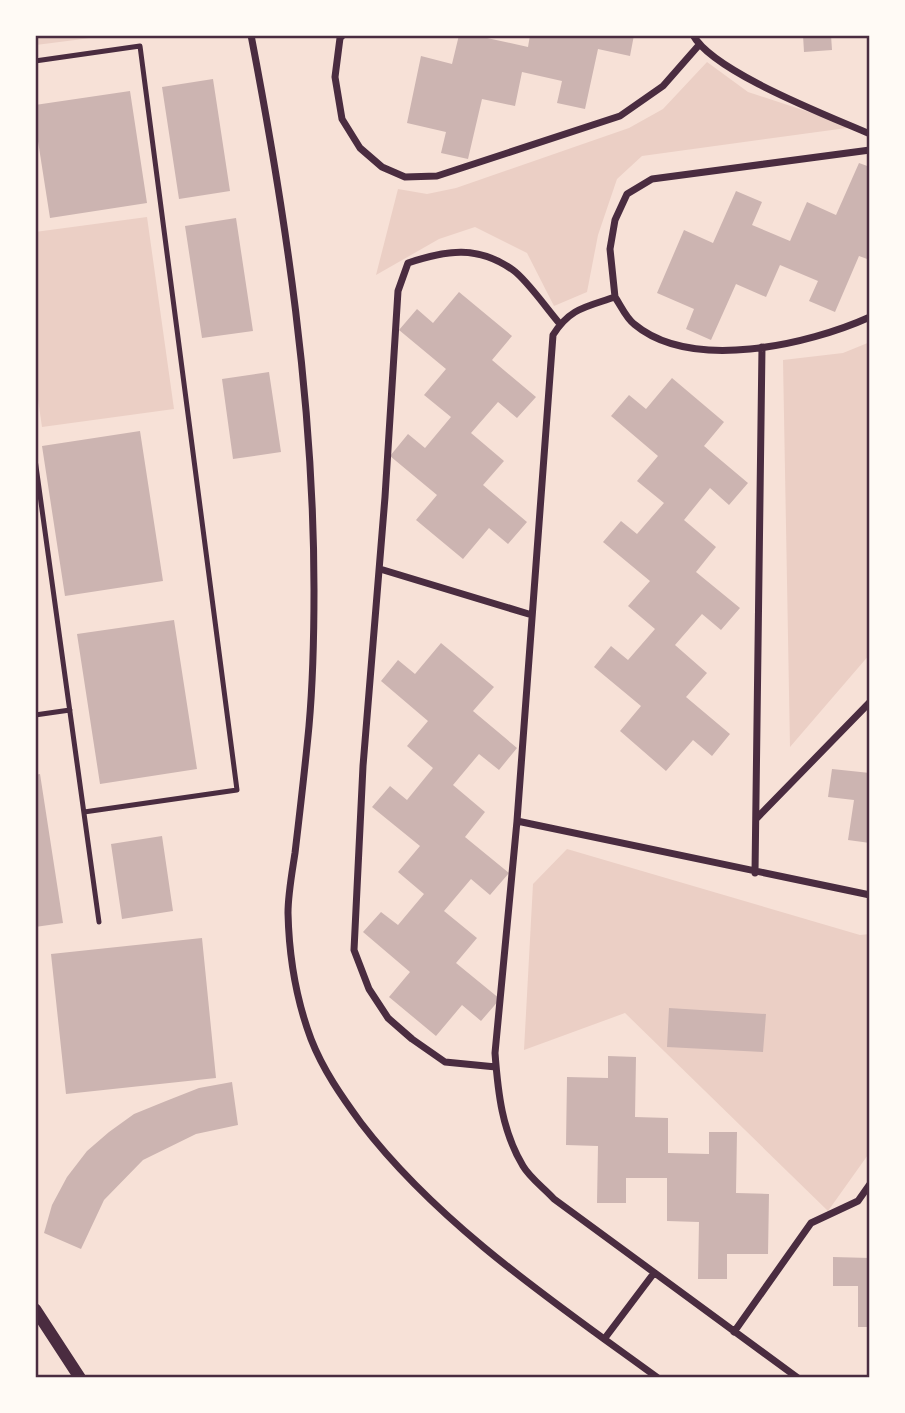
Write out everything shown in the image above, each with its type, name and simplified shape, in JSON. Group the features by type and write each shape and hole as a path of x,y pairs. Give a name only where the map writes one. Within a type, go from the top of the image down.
{"street":[{"path":"251,35 274,152 289,260 302,373 311,520 314,589 310,721 288,911 293,982 312,1041 337,1091 379,1146 429,1197 494,1255 658,1378"},
{"path":"343,35 340,38 335,77 342,119 360,148 382,167 405,177 437,176 620,116 663,86 699,45"},
{"path":"694,35 699,45 753,82 870,134"},
{"path":"870,150 652,179 627,194 615,220 610,249 615,298 632,323 658,338 698,350 762,348 822,336 870,317"},
{"path":"496,1067 445,1062 412,1039 388,1018 369,989 354,950 363,766 380,569 398,291 408,262 437,253 476,251 514,270 560,324"},
{"path":"615,298 579,309 563,319 553,335 517,821 495,1053 504,1128 524,1168 554,1199 798,1378"},
{"path":"755,873 762,348"},
{"path":"380,569 532,615"},
{"path":"756,819 870,702"},
{"path":"517,821 870,895"},
{"path":"734,1332 811,1223 858,1201 870,1184"},
{"path":"605,1338 654,1273"},
{"path":"35,1309 80,1378"}],"lane":[{"path":"35,61 140,46 237,790 84,812"},
{"path":"35,459 38,500 99,922"},
{"path":"35,715 70,710"}],"shaded area":[{"path":"35,35 114,35 36,45"},
{"path":"707,62 748,92 854,127 642,156 617,179 598,235 587,292 554,306 527,253 475,227 439,239 376,275 398,189 427,194 456,188 629,128 663,109"},
{"path":"147,217 174,409 42,427 35,379 35,232"},
{"path":"870,342 870,654 790,747 783,360 843,353"},
{"path":"567,849 860,935 870,934 870,1152 828,1211 625,1013 524,1050 533,884"}],"building":[{"path":"459,35 488,35 487,38 528,47 530,35 634,35 630,56 598,49 585,109 557,103 562,81 522,72 515,106 482,99 468,159 441,153 446,132 407,123 421,56 452,64"},
{"path":"803,35 831,35 832,50 804,52"},
{"path":"213,79 230,191 179,199 162,87"},
{"path":"130,91 147,203 50,218 35,122 35,105"},
{"path":"859,163 870,167 870,260 859,256 835,312 809,301 818,281 780,265 766,297 736,284 711,340 686,329 694,309 657,293 684,230 713,243 736,191 762,202 752,225 790,241 807,202 836,215"},
{"path":"236,218 253,331 202,338 185,226"},
{"path":"459,292 512,336 492,360 536,397 517,418 498,402 471,433 504,461 483,485 527,522 508,544 489,528 463,559 416,520 437,495 390,456 408,434 425,448 451,417 424,395 446,369 399,330 417,309 433,323"},
{"path":"269,372 281,452 233,459 222,379"},
{"path":"672,378 724,422 704,446 748,483 729,505 710,488 684,520 716,547 696,572 740,608 721,630 702,614 675,645 707,673 686,697 730,734 712,756 693,740 666,771 620,731 641,706 594,667 611,646 628,660 655,629 628,606 650,581 603,542 621,521 637,534 664,503 637,481 658,456 611,416 629,395 646,409"},
{"path":"140,431 163,581 65,596 42,446"},
{"path":"174,620 197,769 100,784 77,634"},
{"path":"441,643 494,687 473,711 517,748 499,770 479,754 453,785 485,812 465,837 509,873 490,895 471,879 444,911 477,938 456,963 500,999 481,1021 462,1005 436,1036 389,997 410,972 363,932 381,912 398,925 424,894 398,872 420,846 372,807 390,786 407,800 433,768 407,746 428,721 381,681 398,660 415,674"},
{"path":"832,769 870,773 870,843 848,840 854,800 828,797"},
{"path":"40,774 63,923 35,927 35,775"},
{"path":"162,836 173,911 122,919 111,844"},
{"path":"202,938 216,1078 66,1094 51,954"},
{"path":"669,1008 766,1014 763,1052 667,1047"},
{"path":"608,1056 636,1057 635,1117 668,1118 668,1153 709,1154 709,1132 737,1132 736,1193 769,1194 768,1254 727,1254 727,1279 698,1279 699,1222 667,1221 667,1178 626,1178 626,1203 597,1203 598,1146 566,1145 567,1077 608,1078"},
{"path":"232,1082 238,1125 196,1134 143,1160 104,1200 81,1249 44,1233 52,1205 67,1177 87,1151 109,1132 134,1114 199,1088"},
{"path":"833,1257 870,1258 870,1327 858,1327 858,1286 833,1286"}]}
